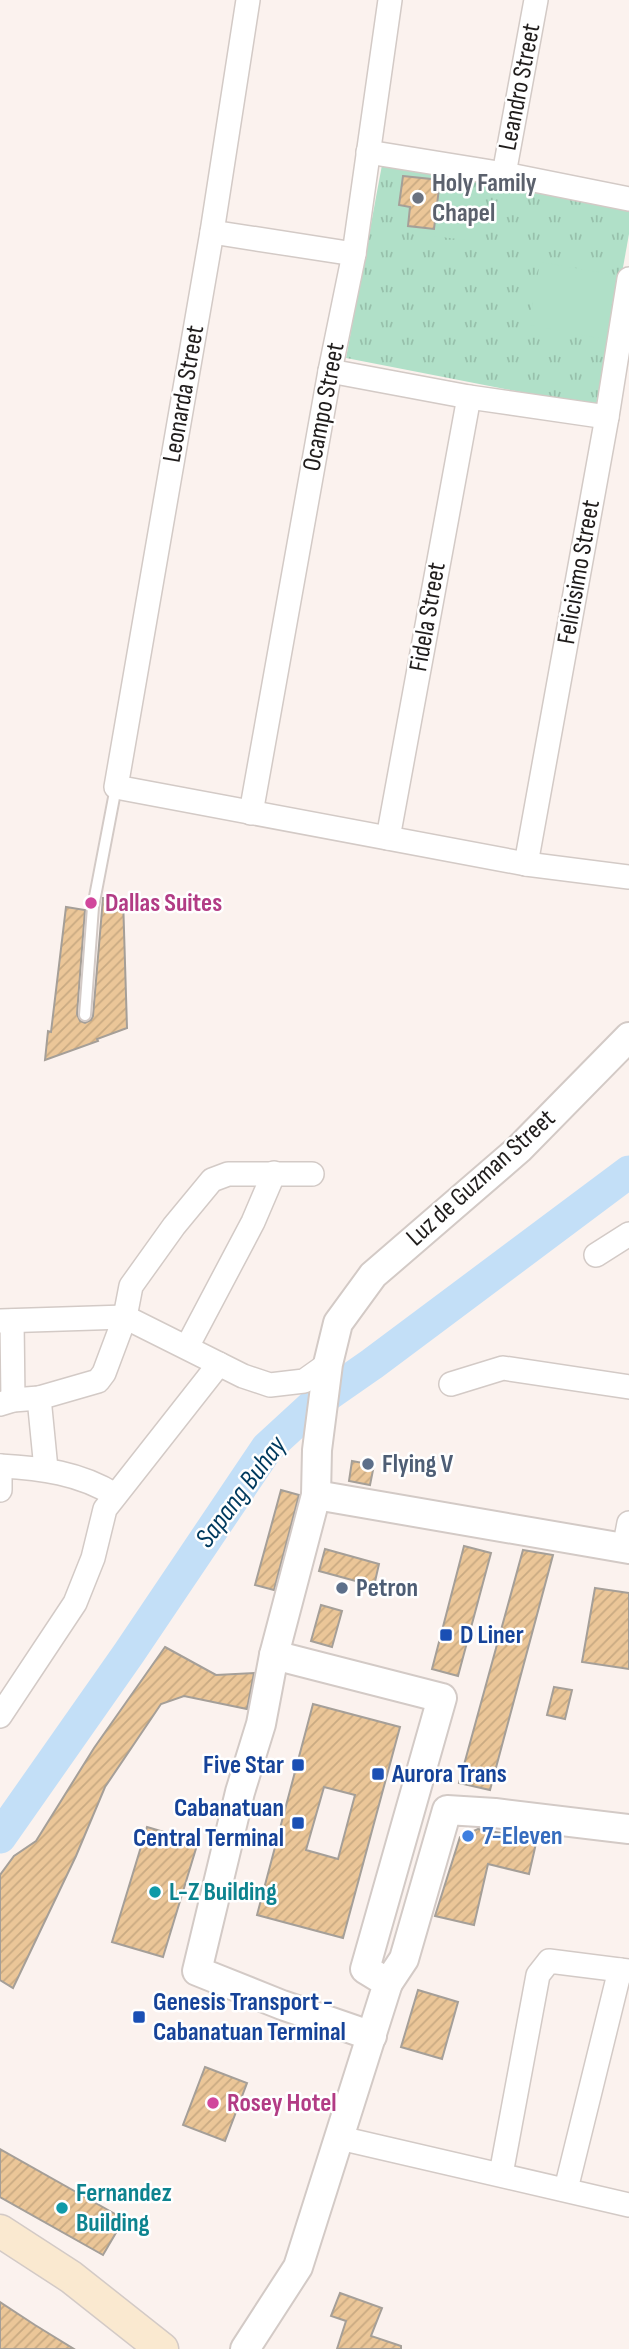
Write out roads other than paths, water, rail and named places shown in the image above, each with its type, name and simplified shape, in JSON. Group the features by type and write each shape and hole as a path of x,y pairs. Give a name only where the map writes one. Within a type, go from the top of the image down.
{"main road":[{"path":"0,2231 71,2277 162,2349"}],"street":[{"name":"Leonarda Street","path":"116,787 212,232 248,0"},
{"name":"Ocampo Street","path":"251,813 330,371 354,254 390,0"},
{"name":"Leandro Street","path":"504,174 536,0"},
{"path":"368,152 504,174 629,199"},
{"path":"212,232 354,254"},
{"name":"Felicisimo Street","path":"526,864 607,417 629,279"},
{"path":"330,371 469,397 607,417"},
{"name":"Fidela Street","path":"388,838 469,397"},
{"path":"116,787 526,864 629,877"},
{"name":"Luz de Guzman Street","path":"328,1371 338,1323 373,1275 519,1150 629,1037"},
{"path":"187,1347 253,1222 274,1173"},
{"path":"312,1174 228,1174 212,1180 174,1226 131,1286 125,1317 104,1373 98,1381 39,1398 7,1402 6,1321 125,1317 243,1376 270,1385 304,1381 328,1371"},
{"path":"596,1255 629,1234"},
{"path":"0,1716 75,1603 93,1558 105,1509 219,1364"},
{"path":"451,1384 503,1368 629,1387"},
{"path":"328,1371 317,1450 316,1495 274,1655 261,1724 240,1792 197,1971 282,2005 372,2036"},
{"path":"39,1398 46,1469"},
{"path":"0,1490 0,1466 46,1469 96,1483 115,1495"},
{"path":"316,1495 627,1540"},
{"path":"274,1655 442,1698 365,1969 388,1983"},
{"path":"245,2349 298,2267 388,1983 404,1959 447,1810 629,1829"},
{"path":"501,2174 538,1975 550,1961 625,1970 566,2189"},
{"path":"340,2138 629,2205"}],"lane":[{"path":"85,1015 93,907 116,787"}],"waterway":[{"name":"Sapang Buhay","path":"0,1837 129,1653 267,1448 316,1403 629,1172"}],"place":[{"name":"Holy Family Chapel","path":"418,198"},
{"name":"Dallas Suites","path":"91,903"},
{"name":"Flying V","path":"368,1464"},
{"name":"Petron","path":"342,1588"},
{"name":"D Liner","path":"446,1635"},
{"name":"Five Star","path":"298,1765"},
{"name":"Aurora Trans","path":"378,1774"},
{"name":"Cabanatuan Central Terminal","path":"298,1823"},
{"name":"7-Eleven","path":"468,1836"},
{"name":"L-Z Building","path":"155,1892"},
{"name":"Genesis Transport - Cabanatuan Terminal","path":"139,2017"},
{"name":"Rosey Hotel","path":"213,2103"},
{"name":"Fernandez Building","path":"62,2208"}]}
